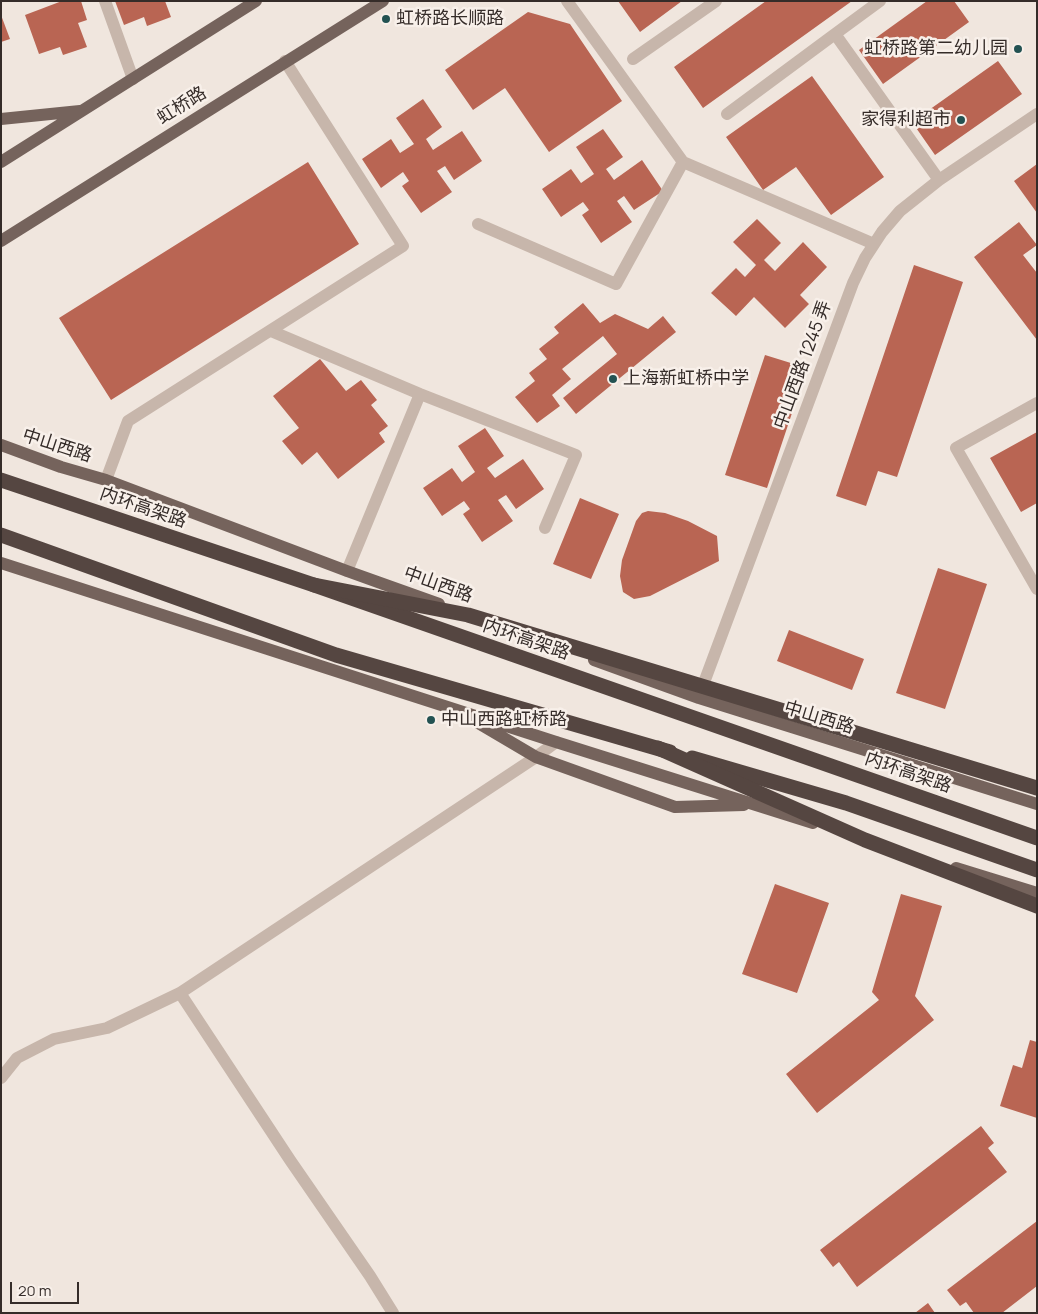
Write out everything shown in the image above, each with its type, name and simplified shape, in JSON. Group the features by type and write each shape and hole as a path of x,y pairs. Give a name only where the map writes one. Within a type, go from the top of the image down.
{"highway":[{"name":"内环高架路","path":"1,480 314,585 1037,838"},
{"path":"1,535 336,655 846,803 1037,870"},
{"path":"314,585 468,615 1037,788"},
{"path":"658,748 865,840 1037,906"}],"main road":[{"path":"1,162 256,1"},
{"name":"虹桥路","path":"1,241 383,1"},
{"path":"1,120 83,111"},
{"name":"中山西路","path":"1,445 61,467 106,480 348,571 699,698 1037,804"},
{"path":"1,563 556,742 1037,894"},
{"path":"453,709 536,757 675,807 754,804"}],"street":[{"path":"105,1 133,79"},
{"path":"566,1 683,162 874,244"},
{"path":"633,59 716,1"},
{"path":"727,114 880,1"},
{"path":"834,34 940,180"},
{"path":"106,480 128,420 403,246 285,61"},
{"name":"中山西路 1245 弄","path":"699,698 852,283 865,258 882,232 900,211 940,180 1037,114"},
{"path":"478,224 616,284 683,162"},
{"path":"271,331 420,394 576,455 545,528"},
{"path":"348,571 420,394"},
{"path":"1037,403 956,448 1037,589"},
{"path":"1,1078 17,1058 54,1039 107,1028 180,993 556,742"},
{"path":"180,993 393,1313"}],"building":[{"path":"62,1 81,1 87,20 78,23 87,47 63,55 60,47 39,54 25,15"},
{"path":"115,1 165,1 171,17 147,26 144,17 124,25"},
{"path":"618,1 682,1 640,32"},
{"path":"766,1 852,1 703,108 674,67"},
{"path":"927,1 954,1 969,22 883,84 859,50"},
{"path":"528,12 570,24 622,101 549,152 505,88 473,110 445,70"},
{"path":"1,15 10,39 1,42"},
{"path":"998,61 1022,94 935,155 912,122"},
{"path":"812,76 884,177 831,215 796,167 763,190 726,137"},
{"path":"423,99 442,127 426,139 433,150 462,131 482,161 454,180 445,166 437,171 452,192 421,213 402,186 409,181 403,172 381,188 362,159 391,139 400,153 414,144 396,118"},
{"path":"603,129 623,157 606,169 614,180 642,160 663,191 634,210 624,196 617,201 632,222 601,243 582,215 589,210 583,202 561,217 542,189 571,169 581,183 594,174 576,147"},
{"path":"308,162 359,244 111,400 59,318"},
{"path":"1037,164 1037,213 1014,181"},
{"path":"757,219 781,243 764,260 775,271 803,242 827,267 800,295 809,304 785,328 754,297 736,316 711,293 736,268 745,277 756,265 733,242"},
{"path":"1019,222 1037,245 1023,255 1037,273 1037,340 974,257"},
{"path":"914,265 963,282 897,477 878,471 866,506 836,496"},
{"path":"583,303 600,323 615,314 648,329 663,316 676,332 576,414 563,398 617,354 603,336 562,369 571,379 552,395 560,406 537,423 515,397 535,381 529,373 547,359 539,349 559,333 554,327"},
{"path":"765,355 807,368 767,488 725,475"},
{"path":"320,359 346,391 361,380 377,400 371,405 388,426 379,433 385,442 338,479 317,452 302,465 282,441 299,428 273,396"},
{"path":"485,428 504,456 487,468 495,478 523,459 544,489 516,509 506,495 498,500 513,521 482,542 463,514 470,509 464,501 442,516 423,488 452,468 462,482 475,472 458,446"},
{"path":"1037,432 1037,503 1021,512 990,458"},
{"path":"580,498 619,514 591,579 553,564"},
{"path":"648,511 665,513 688,521 717,536 719,561 650,596 634,599 623,592 620,576 622,560 636,521 642,513"},
{"path":"938,568 987,584 945,709 896,693"},
{"path":"789,630 864,659 852,690 777,661"},
{"path":"775,884 829,903 797,993 742,974"},
{"path":"901,894 942,906 915,996 934,1020 817,1113 786,1074 879,1000 872,992"},
{"path":"1030,1040 1037,1042 1037,1118 1000,1106 1013,1065 1022,1068"},
{"path":"981,1126 994,1143 988,1148 1007,1172 857,1287 839,1262 833,1267 820,1250"},
{"path":"1037,1221 1037,1286 1002,1313 974,1313 966,1302 960,1306 947,1290"},
{"path":"928,1303 935,1313 915,1313"}],"place":[{"name":"虹桥路长顺路","path":"386,19"},
{"name":"虹桥路第二幼儿园","path":"1018,49"},
{"name":"家得利超市","path":"961,120"},
{"name":"上海新虹桥中学","path":"613,379"},
{"name":"中山西路虹桥路","path":"431,720"}]}
